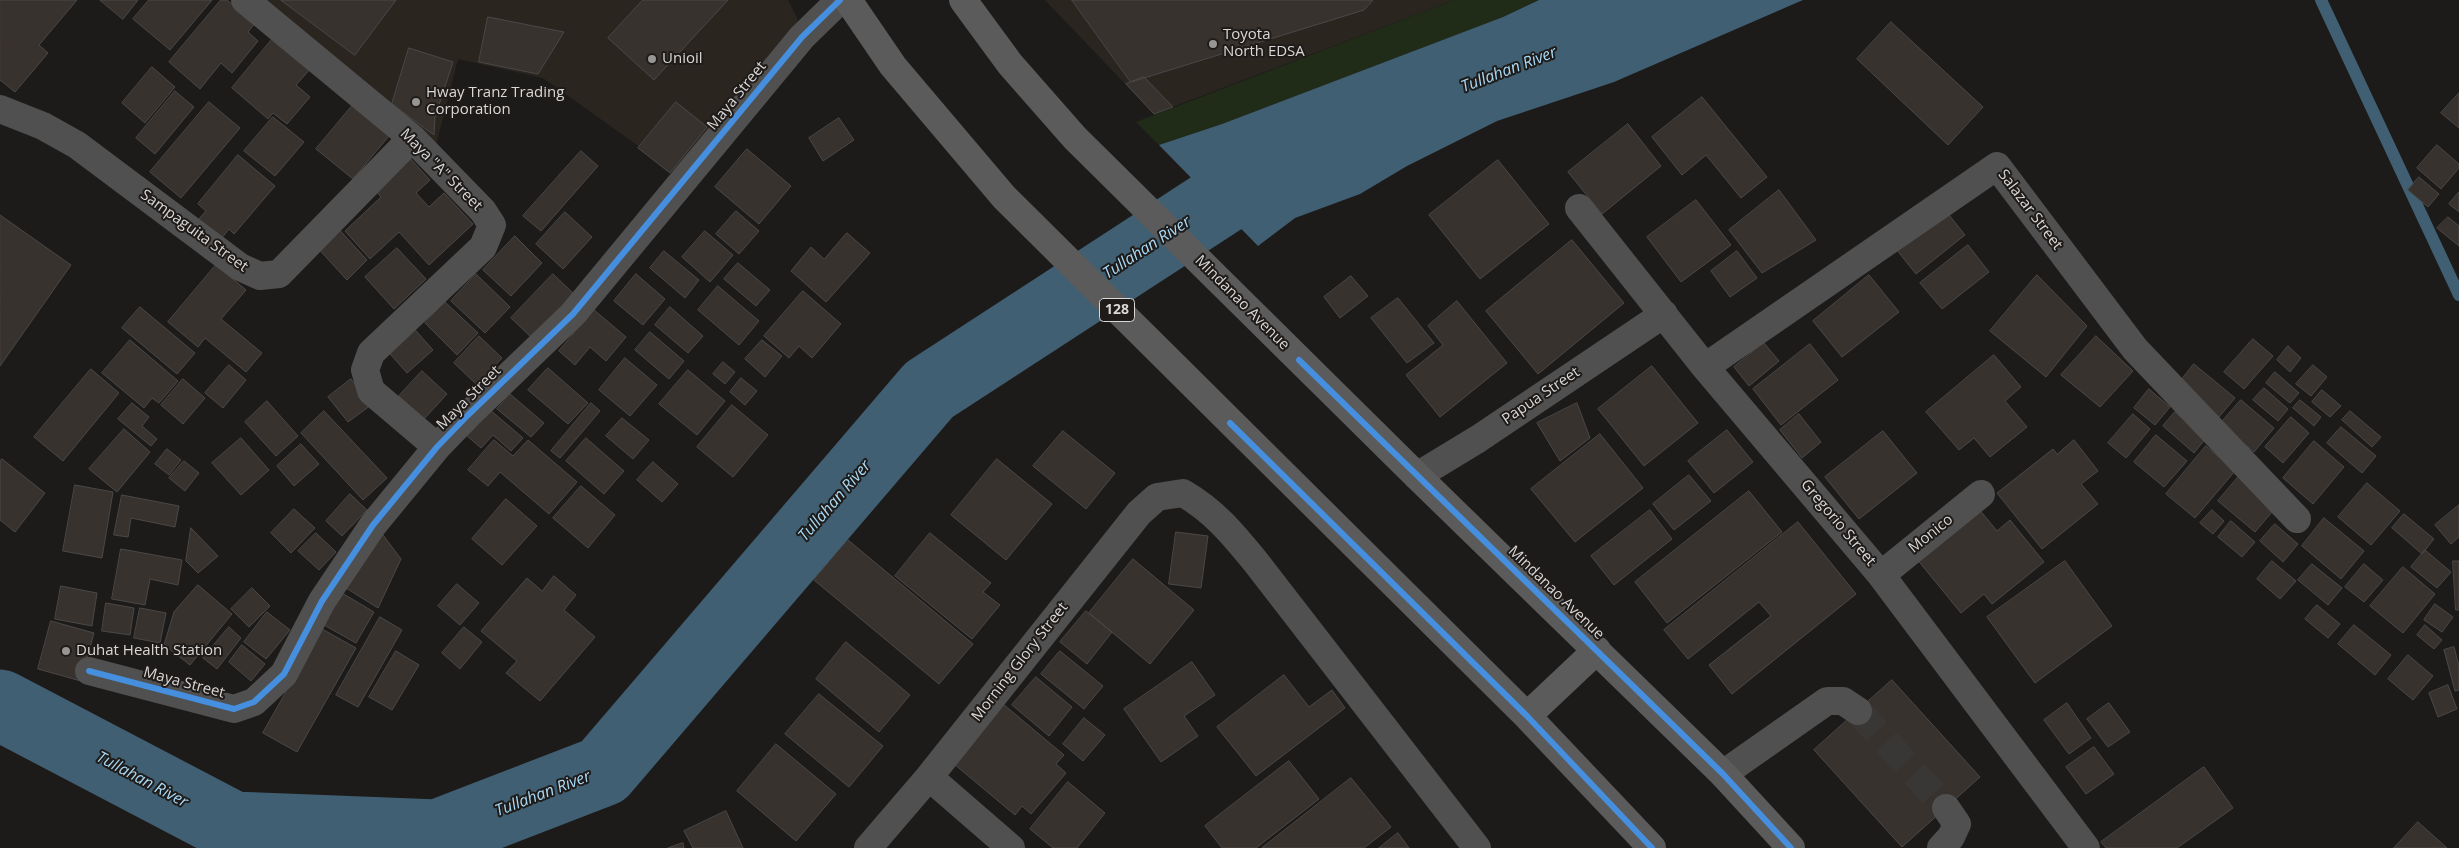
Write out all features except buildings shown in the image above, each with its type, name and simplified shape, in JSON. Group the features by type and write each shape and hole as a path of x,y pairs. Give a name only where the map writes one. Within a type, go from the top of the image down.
{"main road":[{"name":"128","path":"848,0 893,66 1004,197 1526,716 1652,848"},
{"name":"Mindanao Avenue","path":"963,0 1010,64 1075,138 1417,476 1723,774 1791,848"},
{"path":"1526,716 1597,650"}],"street":[{"name":"Maya \"A\" Street","path":"245,0 412,138 483,211 492,225 483,246 371,353 366,370 371,391 437,447"},
{"name":"Maya Street","path":"88,671 234,709 254,702 284,674 322,601 352,554 373,525 437,447 573,314 802,37 840,0"},
{"name":"Sampaguita Street","path":"0,109 43,126 77,145 240,267 260,276 279,274 412,138"},
{"name":"Salazar Street","path":"1705,367 1997,166 2135,350 2297,519"},
{"name":"Gregorio Street","path":"1578,208 1705,367 1881,575 2086,848"},
{"name":"Papua Street","path":"1417,476 1478,439 1664,314"},
{"name":"Morning Glory Street","path":"868,848 929,777 1139,513 1157,497 1183,493 1206,506 1250,554 1478,848"},
{"name":"Monico","path":"1881,575 1981,494"},
{"path":"1723,774 1827,701 1843,700 1858,711"},
{"path":"929,777 1011,848"},
{"path":"1941,848 1951,837 1957,824 1946,808"}],"shaded area":[{"path":"261,0 788,0 800,24 675,172 543,78 458,59 436,145"},
{"name":"Toyota North EDSA","path":"1045,0 1454,0 1154,114"}],"green space":[{"path":"1454,0 1539,0 1503,17 1222,124 1159,145 1136,122"}],"water":[{"path":"1539,0 1803,0 1614,82 1497,121 1407,166 1360,194 1295,218 1258,246 1159,145 1222,124 1503,17"}],"waterway":[{"path":"2321,0 2459,295"},
{"name":"Tullahan River","path":"0,705 233,827 437,835 603,771 929,390 1238,189 1303,158"}],"tunnel":[{"path":"1858,711 1946,808"}],"cycle path":[{"path":"89,671 234,709 254,702 284,674 322,601 373,525 437,447 573,314 802,37 840,0"},
{"path":"1299,360 1723,774 1791,848"},
{"path":"1230,423 1527,716 1652,848"}],"place":[{"name":"Toyota North EDSA","path":"1213,44"},
{"name":"Unioil","path":"652,59"},
{"name":"Hway Tranz Trading Corporation","path":"416,102"},
{"name":"Duhat Health Station","path":"66,651"}]}
